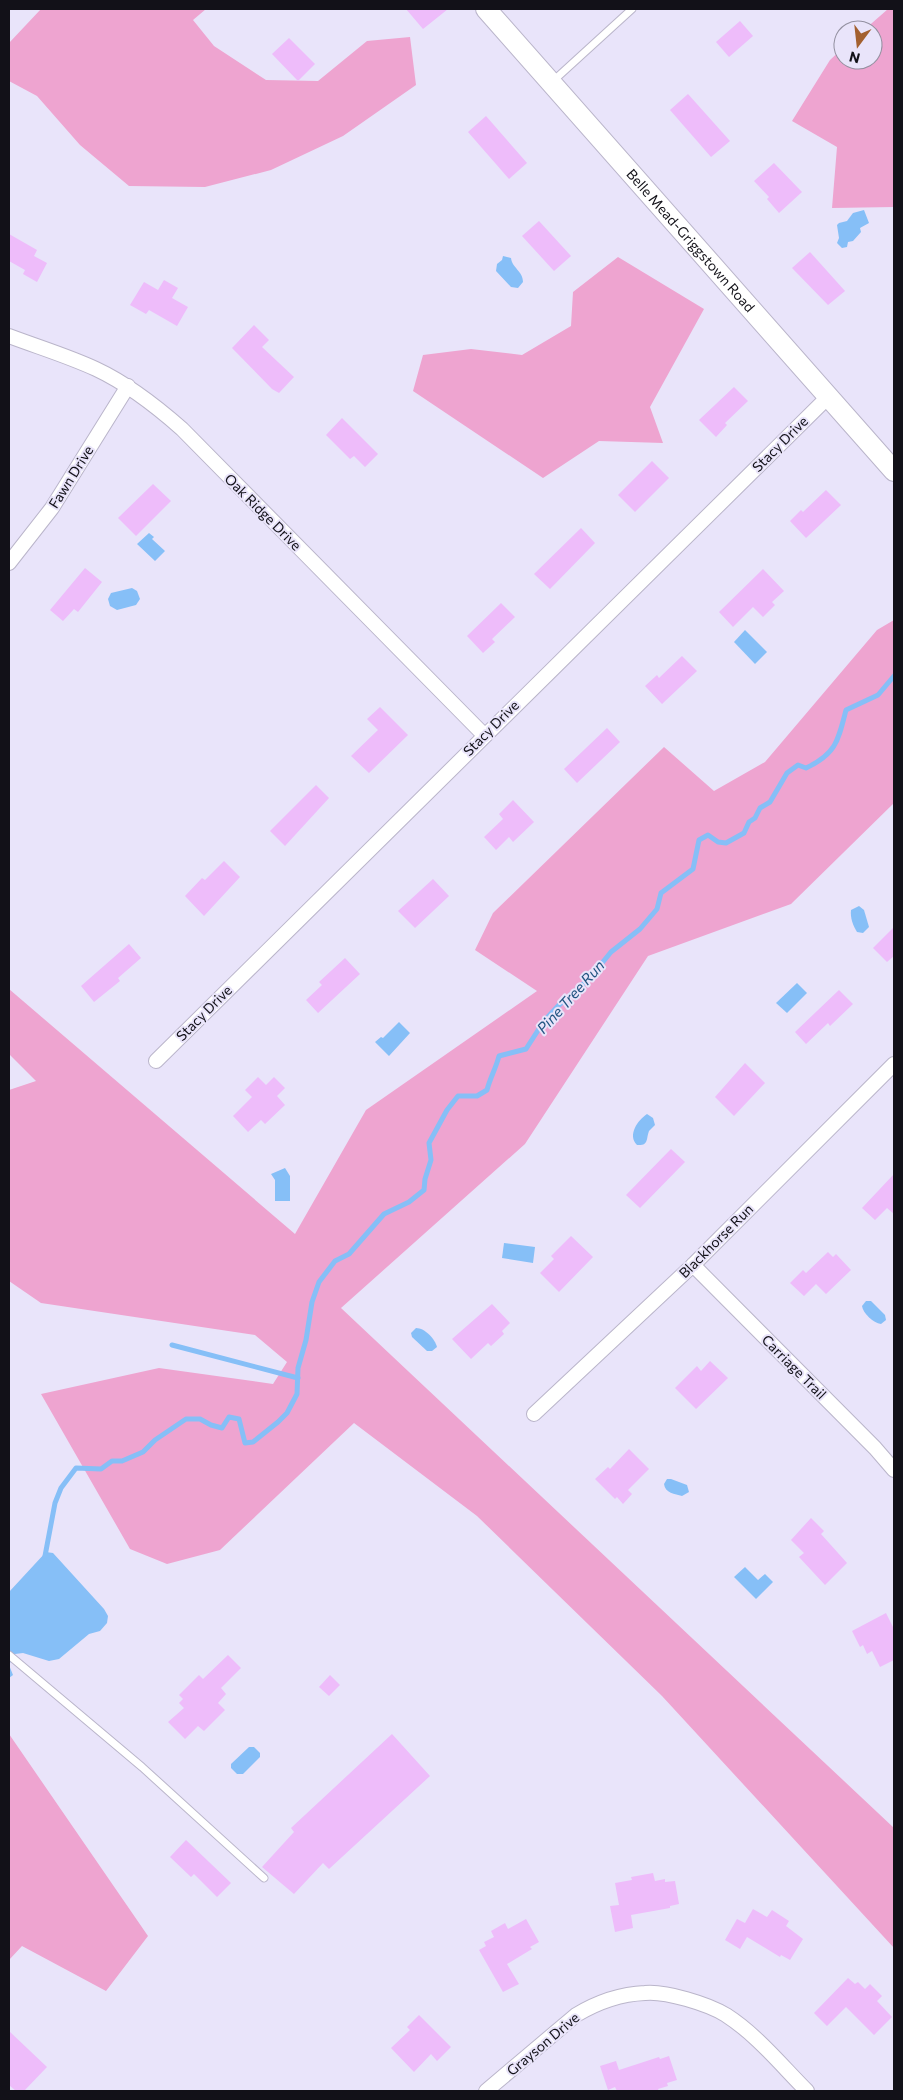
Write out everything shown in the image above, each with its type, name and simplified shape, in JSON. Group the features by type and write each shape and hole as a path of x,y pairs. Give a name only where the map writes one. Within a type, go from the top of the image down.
{"street":[{"name":"Belle Mead-Griggstown Road","path":"486,9 894,471"},
{"name":"Oak Ridge Drive","path":"9,336 96,369 128,386 157,408 182,429 484,735"},
{"name":"Fawn Drive","path":"9,562 52,508 128,386"},
{"name":"Stacy Drive","path":"156,1061 828,397"},
{"name":"Blackhorse Run","path":"534,1414 693,1265 894,1064"},
{"name":"Carriage Trail","path":"693,1265 875,1448 894,1470"},
{"name":"Grayson Drive","path":"486,2091 576,2015 593,2005 648,1992 710,2006 727,2016 752,2036 807,2091"}],"lane":[{"path":"552,82 632,9"},
{"path":"9,1655 142,1767 264,1878"}],"shaded area":[{"path":"41,9 206,9 193,20 214,46 266,80 318,81 367,41 410,37 416,85 343,136 271,170 205,187 129,186 80,145 37,96 9,81 9,43"},
{"path":"888,9 894,9 894,207 832,208 837,147 792,121 833,57 833,70 883,70 883,20 875,20"},
{"path":"618,257 704,309 650,407 663,443 599,441 543,478 413,391 423,355 471,349 522,355 571,326 573,292"},
{"path":"894,620 894,803 791,904 648,956 525,1144 341,1308 894,1828 894,1948 662,1696 477,1516 354,1423 220,1550 167,1564 130,1549 41,1394 159,1368 273,1384 287,1362 255,1335 41,1303 9,1281 9,1090 36,1081 9,1054 9,989 295,1234 366,1110 537,991 475,950 493,913 664,747 714,791 765,762 877,630"},
{"path":"9,1734 148,1936 106,1991 22,1946 9,1960"}],"water":[{"path":"864,210 869,223 860,228 861,232 853,241 848,242 847,247 842,248 837,243 839,238 837,225 847,221 853,213"},
{"path":"503,256 511,258 523,278 523,282 518,288 511,287 496,271 497,264 502,260"},
{"path":"149,533 154,537 152,539 165,551 155,561 137,544"},
{"path":"132,588 137,591 140,599 136,605 117,610 110,606 108,599 111,593"},
{"path":"745,630 767,652 755,664 734,642"},
{"path":"859,906 864,910 869,927 863,933 857,932 851,916 851,910"},
{"path":"797,983 807,993 787,1013 776,1003"},
{"path":"399,1022 410,1033 389,1056 375,1042 381,1037 383,1038"},
{"path":"647,1114 653,1118 655,1125 649,1131 645,1143 637,1145 634,1141 633,1132 640,1120"},
{"path":"285,1168 290,1176 290,1201 275,1201 275,1180 271,1174"},
{"path":"504,1243 535,1247 533,1263 502,1258"},
{"path":"866,1301 871,1301 885,1315 886,1320 881,1324 869,1317 864,1312 862,1306"},
{"path":"416,1328 423,1330 429,1335 437,1347 432,1351 427,1351 412,1337 411,1333"},
{"path":"667,1479 687,1485 689,1492 682,1496 673,1494 665,1487 664,1484"},
{"path":"46,1552 53,1553 104,1609 108,1616 107,1623 100,1631 89,1634 59,1659 49,1661 23,1653 15,1654 9,1665 9,1592"},
{"path":"745,1567 758,1580 765,1574 773,1582 756,1599 734,1577"},
{"path":"9,1665 13,1675 9,1678"},
{"path":"249,1747 254,1747 260,1753 260,1757 243,1774 237,1774 231,1768 231,1764"}],"building":[{"path":"406,9 448,9 423,29"},
{"path":"740,21 753,36 729,57 716,42"},
{"path":"289,38 315,64 298,81 272,54"},
{"path":"688,94 730,141 711,157 670,110"},
{"path":"486,116 527,163 509,179 468,132"},
{"path":"774,163 802,192 779,213 767,199 769,197 754,181"},
{"path":"539,221 571,256 554,271 522,236"},
{"path":"9,234 37,250 34,256 47,263 37,282 23,274 25,270 9,261"},
{"path":"810,252 845,291 828,305 792,268"},
{"path":"164,280 178,288 172,298 188,307 177,326 149,310 146,314 130,305 144,282 158,290"},
{"path":"254,325 269,340 262,347 294,377 279,393 272,389 232,348"},
{"path":"734,387 748,401 725,423 727,425 716,437 699,420"},
{"path":"342,418 378,454 365,467 354,456 350,459 326,435"},
{"path":"652,461 669,478 635,512 618,495"},
{"path":"153,484 171,501 136,536 118,518"},
{"path":"826,490 841,505 806,538 790,521 801,510 803,512"},
{"path":"581,528 595,543 550,589 534,574"},
{"path":"85,568 102,582 78,612 74,609 63,621 50,610"},
{"path":"763,569 784,591 772,602 775,605 763,617 753,607 733,627 719,612"},
{"path":"501,603 515,617 492,639 495,642 483,653 467,636"},
{"path":"682,656 697,671 662,704 645,686 657,675 659,678"},
{"path":"380,707 408,735 369,773 351,756 378,730 367,719"},
{"path":"607,728 620,742 577,783 564,769"},
{"path":"316,785 329,798 285,846 270,831"},
{"path":"513,800 534,822 513,842 509,837 496,850 484,837 503,819 499,814"},
{"path":"224,861 240,877 204,916 185,896 202,878 205,880"},
{"path":"433,879 449,896 415,928 398,911"},
{"path":"894,927 894,956 887,962 873,948"},
{"path":"129,944 141,958 118,978 120,981 94,1002 81,986"},
{"path":"345,958 360,974 318,1013 306,1000 322,985 319,982"},
{"path":"839,990 853,1004 830,1026 828,1023 806,1044 795,1032"},
{"path":"745,1063 765,1083 734,1116 715,1097"},
{"path":"258,1077 266,1085 274,1077 285,1088 277,1096 285,1105 265,1124 261,1120 248,1132 233,1116 252,1097 245,1090"},
{"path":"671,1149 685,1162 640,1208 626,1195"},
{"path":"894,1174 894,1214 887,1208 875,1220 862,1208"},
{"path":"571,1236 593,1257 559,1292 540,1273 554,1259 551,1256"},
{"path":"828,1252 833,1257 836,1254 851,1270 826,1294 816,1284 804,1296 790,1283 803,1270 806,1273"},
{"path":"492,1304 510,1323 502,1331 504,1334 491,1346 488,1343 471,1359 452,1339"},
{"path":"710,1361 728,1378 696,1409 675,1388 697,1366 701,1371"},
{"path":"629,1449 649,1469 628,1490 632,1494 623,1504 617,1497 615,1499 595,1479 608,1467 610,1469"},
{"path":"811,1518 824,1531 821,1534 847,1563 825,1585 799,1557 804,1553 791,1540"},
{"path":"886,1613 894,1629 894,1660 880,1667 872,1651 867,1654 863,1645 860,1647 852,1631"},
{"path":"228,1655 241,1668 221,1688 226,1694 218,1703 225,1710 204,1731 198,1726 185,1739 168,1722 184,1708 179,1703 183,1699 179,1695 199,1675 203,1679"},
{"path":"330,1675 340,1685 329,1696 319,1687"},
{"path":"392,1734 430,1776 329,1869 323,1863 294,1894 262,1867 294,1832 291,1828"},
{"path":"186,1840 231,1883 217,1897 194,1874 191,1877 170,1857"},
{"path":"653,1873 655,1881 665,1879 665,1882 675,1881 679,1904 670,1906 670,1908 631,1915 633,1928 615,1932 610,1906 619,1905 615,1883 632,1880 631,1877"},
{"path":"753,1909 767,1917 772,1910 789,1921 786,1926 803,1939 790,1960 781,1955 780,1957 747,1937 740,1949 725,1940 737,1919 745,1923"},
{"path":"526,1919 539,1942 530,1947 532,1949 507,1964 519,1984 503,1992 479,1950 486,1946 484,1942 494,1937 491,1931 505,1923 508,1929"},
{"path":"848,1978 855,1984 858,1982 865,1989 870,1984 882,1996 877,2001 892,2017 874,2035 846,2007 827,2026 814,2013"},
{"path":"419,2015 451,2047 437,2061 431,2054 414,2072 391,2048 410,2030 407,2027"},
{"path":"9,2031 47,2067 24,2091 16,2091 9,2085"},
{"path":"669,2056 677,2080 667,2083 668,2086 658,2089 659,2091 617,2091 615,2087 608,2090 600,2066 616,2061 619,2070 659,2057 660,2059"}],"waterway":[{"name":"Pine Tree Run","path":"45,1556 55,1503 61,1488 76,1468 101,1469 112,1461 122,1461 143,1452 155,1440 186,1419 200,1419 222,1428 229,1417 239,1419 245,1443 253,1442 287,1413 297,1394 298,1368 306,1340 312,1302 319,1282 335,1261 349,1254 384,1214 409,1202 424,1190 425,1179 431,1160 429,1143 447,1110 458,1096 477,1096 487,1090 499,1056 526,1049 544,1021 559,1005 589,979 611,952 640,929 657,909 661,893 693,869 699,840 708,835 718,842 726,843 744,833 749,822 755,818 760,808 770,802 787,773 798,765 806,768 830,752 838,738 846,710 878,695 894,676"},
{"path":"172,1345 298,1378"}]}
